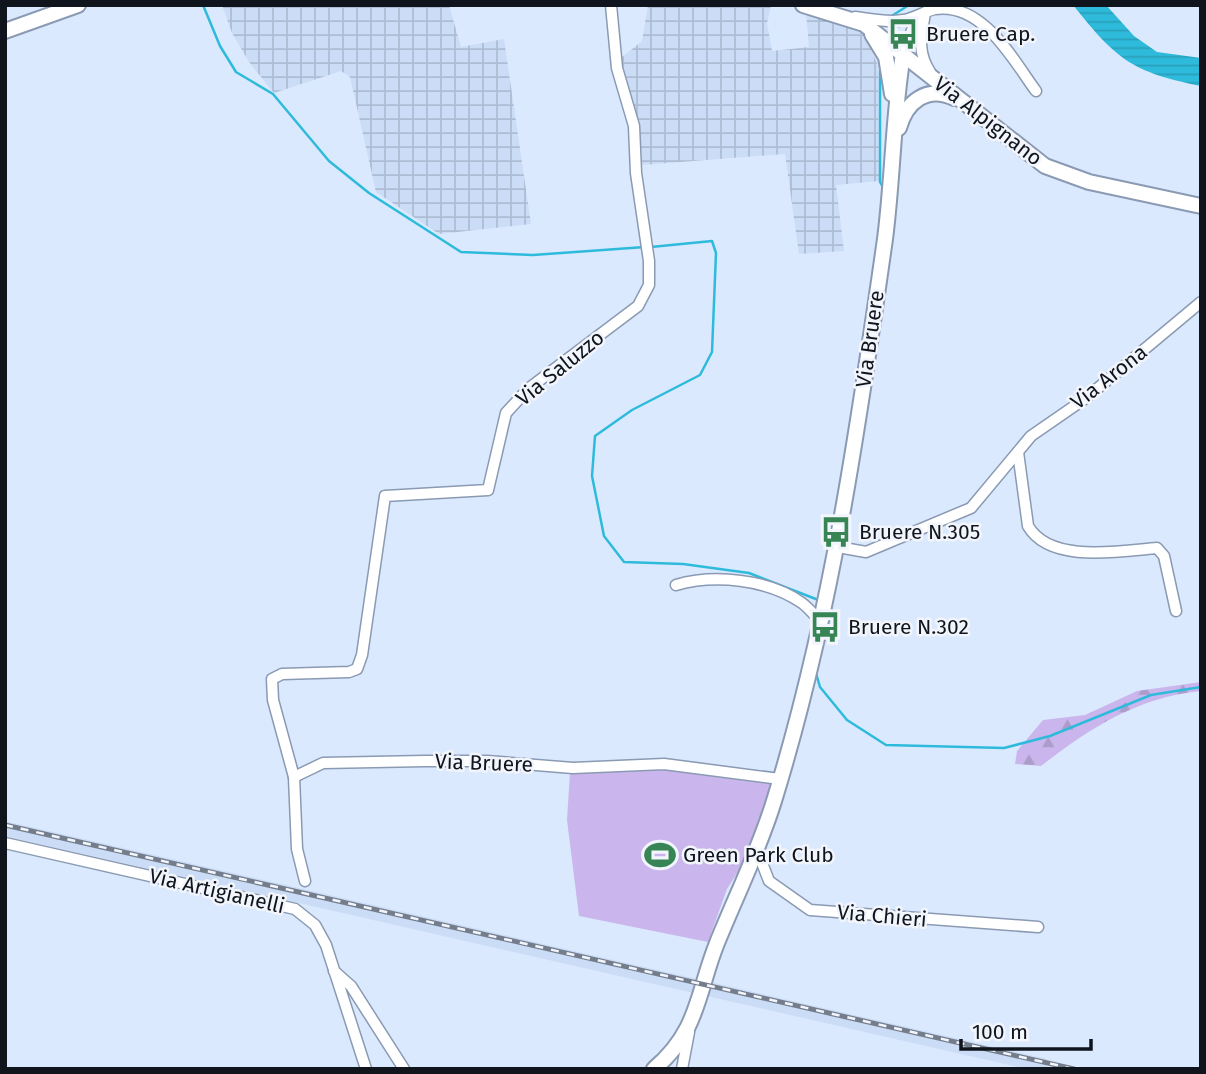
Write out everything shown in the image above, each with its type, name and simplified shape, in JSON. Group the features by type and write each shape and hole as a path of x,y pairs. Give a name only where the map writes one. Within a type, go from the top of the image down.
{"street":[{"path":"5,31 78,5"},
{"name":"Via Saluzzo","path":"294,777 273,700 272,679 282,674 349,672 357,669 362,655 385,496 488,490 506,413 528,389 638,306 649,285 647,247 636,173 634,126 617,68 611,5"},
{"name":"Via Alpignano","path":"803,5 864,24 1045,166 1089,182 1201,206"},
{"path":"903,54 912,30 927,9"},
{"path":"927,9 919,45 921,58 935,80"},
{"path":"848,17 901,21 927,9 953,10 970,15 993,34 1037,91"},
{"path":"864,24 886,57 896,108"},
{"name":"Via Bruere","path":"654,1069 675,1050 690,1028 715,947 757,849 780,779 821,622 838,547 886,230 903,54"},
{"path":"894,146 901,120 918,97 937,94 962,102"},
{"name":"Via Arona","path":"838,547 866,552 971,508 1031,436 1086,398 1201,302"},
{"path":"1018,452 1028,526 1034,536 1054,547 1086,553 1157,548 1164,556 1177,611"},
{"path":"676,585 715,578 743,582 780,592 802,603 821,622"},
{"name":"Via Bruere","path":"294,777 323,763 487,761 573,768 664,764 780,779"},
{"path":"294,777 297,849 305,881"},
{"name":"Via Artigianelli","path":"5,843 295,909 315,925 334,970 366,1069"},
{"name":"Via Chieri","path":"757,849 769,881 810,910 1038,927"},
{"path":"334,970 351,986 404,1069"},
{"path":"682,1069 690,1028"}],"shaded area":[{"path":"222,5 449,5 461,47 504,39 531,224 439,234 376,192 350,77 341,71 274,93 249,62 232,33"},
{"path":"648,5 771,6 767,23 772,51 809,47 806,12 865,34 878,66 879,181 836,185 844,251 799,254 785,154 642,165 639,123 621,58 642,41"},
{"path":"5,821 1047,1059 1047,1069 1027,1069 5,836"}],"green space":[{"path":"1201,682 1201,691 1156,700 1116,716 1041,766 1015,764 1017,751 1043,720 1085,715 1137,691"},
{"name":"Green Park Club","path":"667,768 770,779 773,816 727,889 708,942 579,916 567,820 570,772"}],"water":[{"path":"1073,5 1106,5 1134,36 1157,52 1201,58 1201,86 1158,75 1128,61 1102,39"}],"waterway":[{"path":"203,5 220,46 236,72 273,94 329,161 369,193 461,252 533,255 645,247"},
{"path":"890,17 909,5"},
{"path":"880,71 880,182 884,189"},
{"path":"651,247 712,241 716,253 712,352 700,375 632,410 595,436 592,476 604,536 624,562 683,564 749,573 821,601"},
{"path":"823,643 832,624 832,610"},
{"path":"815,670 820,687 847,720 886,745 1004,748 1050,736 1151,695 1201,687"}],"railway":[{"path":"5,825 1074,1069"}],"place":[{"name":"Bruere Cap.","path":"903,34"},
{"name":"Bruere N.305","path":"836,532"},
{"name":"Bruere N.302","path":"825,627"},
{"name":"Green Park Club","path":"660,855"}]}
